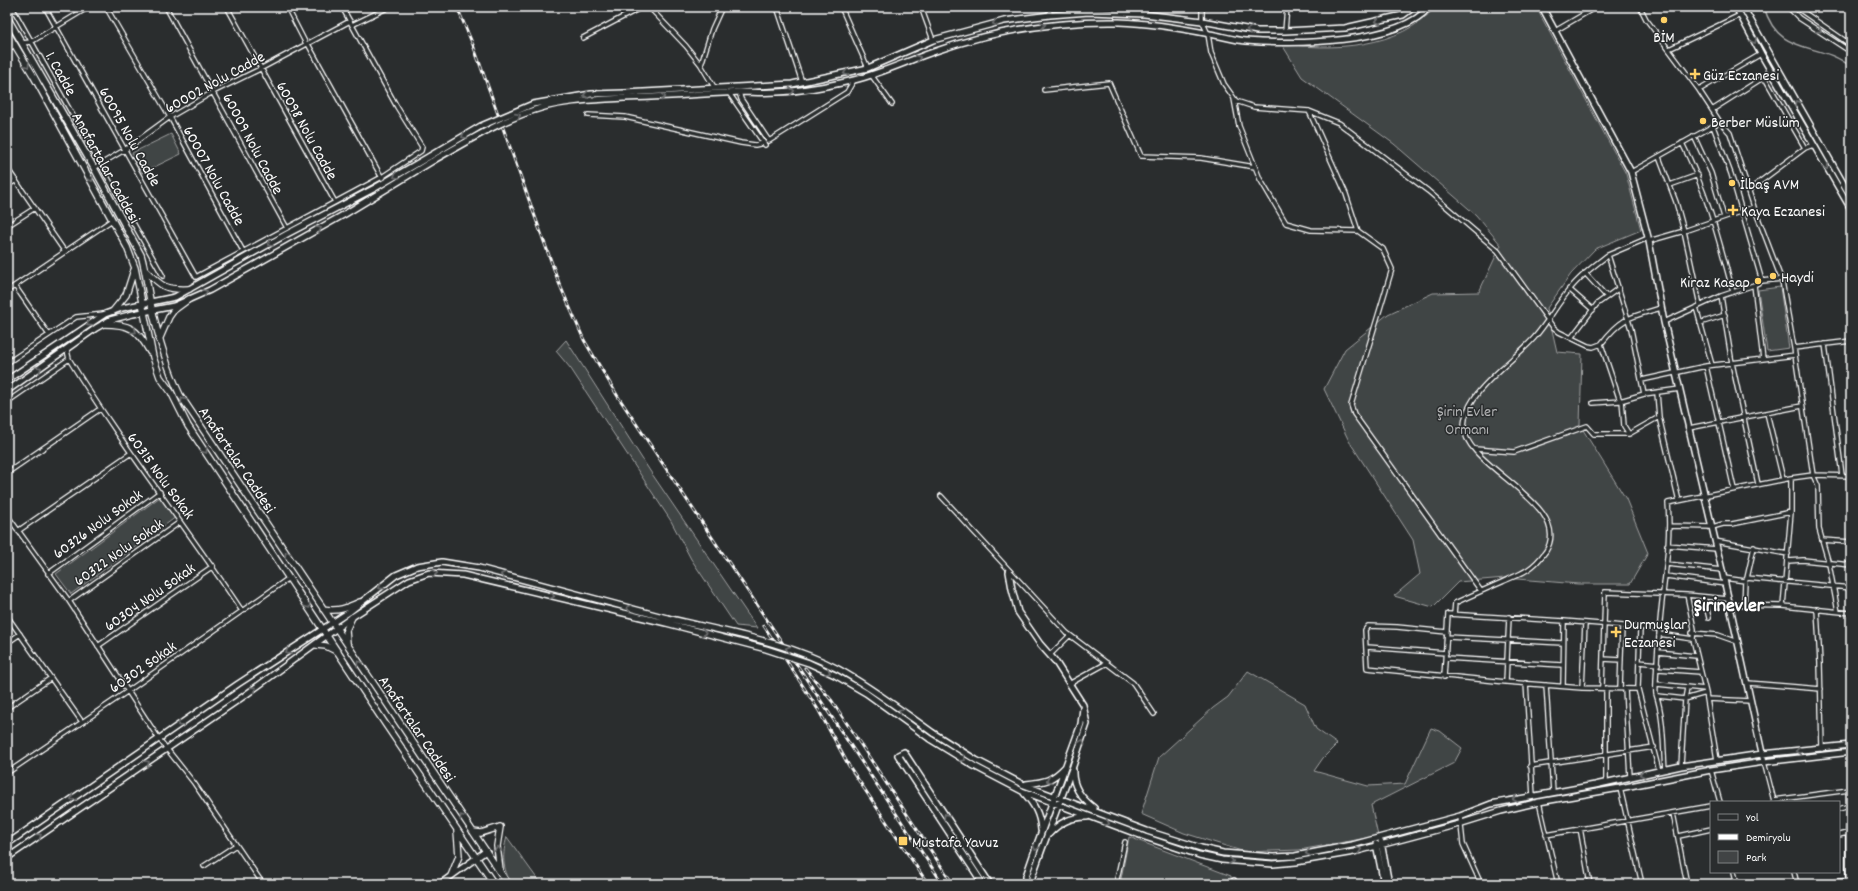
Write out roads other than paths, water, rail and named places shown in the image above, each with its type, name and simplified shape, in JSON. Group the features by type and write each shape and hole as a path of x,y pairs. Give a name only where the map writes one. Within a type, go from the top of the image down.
{"main road":[{"name":"Anafartalar Caddesi","path":"7,17 94,168 140,255 145,270 150,302 159,340 169,372 180,395 508,884"},
{"name":"Anafartalar Caddesi","path":"7,32 33,75 127,247 135,268 141,304 153,357 160,377 171,392 188,426 494,884"},
{"path":"113,311 126,295 135,268"},
{"path":"145,270 162,286 177,290 189,289"},
{"path":"159,340 169,317 174,310 189,299"},
{"path":"103,324 123,325 131,328 141,336 153,357"},
{"path":"323,609 334,611 342,610 360,602"},
{"path":"349,649 346,630 352,617"},
{"path":"316,645 326,646 339,653"},
{"path":"473,832 481,833 500,827 497,846 500,872"},
{"path":"451,876 459,856 458,830"}],"street":[{"name":"1. Cadde","path":"12,7 162,276"},
{"name":"60095 Nolu Cadde","path":"45,7 55,27 126,149 196,277 243,251"},
{"path":"22,44 31,42 89,7"},
{"name":"60007 Nolu Cadde","path":"106,7 170,117 243,251"},
{"name":"60009 Nolu Cadde","path":"166,7 287,228"},
{"name":"60098 Nolu Cadde","path":"227,7 335,202"},
{"path":"287,7 385,182"},
{"path":"243,251 382,177 418,154 422,147 397,107 342,7"},
{"path":"352,25 389,7"},
{"path":"583,38 642,7"},
{"path":"649,7 686,46 701,65 714,87"},
{"path":"701,65 712,29 722,7"},
{"path":"777,7 802,82"},
{"path":"841,7 868,68"},
{"path":"921,7 933,40"},
{"path":"1049,7 1050,15"},
{"path":"1144,7 1144,14"},
{"path":"1202,7 1202,21 1208,34 1211,53 1218,72 1234,98 1239,126 1260,179 1286,223 1311,230 1358,231 1383,249 1392,269 1351,405 1354,414 1481,591"},
{"path":"1285,31 1287,7"},
{"path":"7,380 105,314 141,304 175,297 287,234 385,182 517,116 543,107 624,95 714,87 792,84 868,68 933,40 1004,20 1090,12 1144,14 1202,21 1256,31 1285,31 1345,28 1403,15 1414,7"},
{"path":"624,95 778,92 829,86 872,76 937,50 984,37 1051,24 1083,22 1144,23 1245,41 1305,42 1351,38 1381,32 1410,23 1423,14 1429,7"},
{"path":"1542,7 1631,172 1648,239 1664,322 1705,495 1748,683 1762,754 1774,801 1849,790"},
{"path":"1555,31 1596,7"},
{"path":"1640,7 1646,19 1699,90 1720,122 1730,133 1754,207 1782,279 1813,475 1818,486 1819,528 1829,564 1838,612"},
{"path":"1736,7 1761,54 1851,209"},
{"path":"1743,7 1851,197"},
{"path":"1788,7 1797,16 1851,52"},
{"path":"1796,7 1851,45"},
{"path":"1797,16 1804,13"},
{"path":"1804,13 1806,22"},
{"path":"1669,49 1740,15"},
{"name":"60002 Nolu Cadde","path":"94,168 126,149 170,117 213,92 260,69 350,21"},
{"path":"7,51 14,45"},
{"path":"1699,90 1761,54"},
{"path":"872,76 892,104"},
{"path":"1712,110 1761,79 1766,80 1804,148"},
{"path":"739,92 769,141 847,92 854,80"},
{"path":"1044,90 1109,82 1141,156 1201,158 1255,167"},
{"path":"588,115 625,117 741,143 764,144 729,93"},
{"path":"1234,98 1254,107 1310,111 1339,123 1428,191 1498,252 1548,321 1559,332 1571,338 1593,347 1601,344 1613,328 1628,318 1661,308"},
{"path":"1310,111 1346,194 1358,231"},
{"path":"1631,172 1720,122"},
{"path":"1713,126 1731,174 1762,281"},
{"path":"1694,136 1711,173 1724,217"},
{"path":"1682,143 1698,175 1733,292"},
{"path":"1749,190 1804,148 1813,145"},
{"path":"1659,157 1670,185 1684,231 1700,305"},
{"path":"7,391 110,320 174,306 210,290 296,242 432,158"},
{"path":"7,168 65,252"},
{"path":"1670,185 1698,175"},
{"path":"7,186 16,180"},
{"path":"1454,614 1455,603 1527,570 1542,557 1549,546 1550,533 1548,523 1543,514 1528,496 1512,485 1468,442 1464,425 1473,400 1487,382 1533,340 1548,321 1569,289 1584,273 1608,255 1648,239 1684,231 1754,207"},
{"path":"7,226 35,208"},
{"path":"7,291 113,219"},
{"path":"1608,255 1628,318 1644,394"},
{"path":"1584,273 1607,297"},
{"path":"1664,322 1721,296 1762,281 1782,279"},
{"path":"1754,285 1764,359"},
{"path":"15,286 49,335"},
{"path":"1571,338 1598,304 1619,288"},
{"path":"1569,289 1593,310"},
{"path":"1721,296 1732,363 1758,484"},
{"path":"1696,307 1712,365"},
{"path":"7,363 76,317 105,314"},
{"path":"1700,324 1725,315"},
{"path":"1794,348 1851,340"},
{"path":"1601,344 1621,400 1624,426 1629,434"},
{"path":"1825,344 1842,475"},
{"name":"60315 Nolu Sokak","path":"67,350 69,359 100,409 213,566 242,611"},
{"path":"1642,380 1712,365 1795,356"},
{"path":"7,402 69,359"},
{"path":"1706,366 1734,489"},
{"path":"1593,403 1621,400 1644,394 1680,390"},
{"path":"1657,393 1658,417 1679,501"},
{"path":"1689,428 1802,406"},
{"path":"7,473 100,409"},
{"path":"1768,413 1783,479"},
{"path":"1475,449 1514,452 1587,426 1594,434 1629,434 1658,417"},
{"path":"18,531 131,453"},
{"path":"1665,770 1662,715 1658,696 1656,694 1659,634 1670,526 1668,503 1783,479 1813,475 1851,476"},
{"path":"1783,606 1788,561 1791,512 1791,478"},
{"name":"60326 Nolu Sokak","path":"48,574 160,492"},
{"path":"940,496 1009,572 1070,635 1133,683 1154,714"},
{"path":"1670,526 1712,527 1791,512"},
{"path":"7,515 48,574 69,601 159,739 194,784 263,884"},
{"name":"60322 Nolu Sokak","path":"69,601 180,522"},
{"path":"1715,540 1788,554"},
{"path":"1822,540 1851,542"},
{"path":"1667,545 1717,549"},
{"path":"1744,606 1746,580 1754,547"},
{"path":"1788,561 1803,560 1829,564 1851,565"},
{"path":"7,858 316,645 328,636 334,626 360,602 396,575 417,566 442,562 479,568 808,662 835,675 866,693 930,738 974,766 1022,791 1199,855 1222,860 1249,863 1296,862 1379,845 1459,824 1501,810 1539,802 1711,770 1851,752"},
{"path":"1667,564 1722,570"},
{"name":"60304 Nolu Sokak","path":"98,646 213,566"},
{"path":"7,844 238,684 324,629 352,617 409,580 429,573 441,572 463,575 768,643 811,657 838,669 869,688 933,733 976,760 1024,784 1201,848 1223,853 1249,856 1295,856 1352,845 1460,816 1491,804 1606,783 1681,766 1762,754 1851,745"},
{"path":"1009,572 1018,612 1050,655 1083,705 1081,724 1071,765 1041,833 1026,876 1026,884"},
{"path":"1666,576 1724,581 1746,580 1786,582 1851,588"},
{"name":"60302 Sokak","path":"7,773 290,578"},
{"path":"1606,783 1603,659 1605,592 1686,595 1704,597 1744,606 1783,606 1851,613"},
{"path":"1686,595 1694,629 1692,633 1693,639 1706,693 1717,760"},
{"path":"1704,597 1709,618"},
{"path":"1817,609 1822,749"},
{"path":"1444,677 1448,614 1509,617 1660,629"},
{"path":"7,616 82,722"},
{"path":"1506,682 1509,617"},
{"path":"1563,686 1562,665 1564,621"},
{"path":"1582,688 1585,623"},
{"path":"1563,643 1447,635 1397,627 1368,626 1366,630 1367,668 1444,677 1582,688 1638,689"},
{"path":"1622,627 1622,688 1630,777"},
{"path":"1640,628 1638,689 1659,771"},
{"path":"1692,633 1718,635 1738,642"},
{"path":"7,643 20,634"},
{"path":"1659,634 1693,639"},
{"path":"1050,655 1070,635"},
{"path":"1367,647 1446,656 1562,665"},
{"path":"1658,652 1696,656"},
{"path":"1603,659 1621,660"},
{"path":"1639,662 1658,664"},
{"path":"1069,684 1107,663"},
{"path":"1658,669 1701,672"},
{"path":"7,708 51,678"},
{"path":"1526,683 1533,796"},
{"path":"1748,683 1821,689"},
{"path":"1657,684 1687,688 1705,688"},
{"path":"1546,685 1553,792"},
{"path":"1681,766 1685,698 1687,688"},
{"path":"1658,696 1685,698 1706,693"},
{"path":"1707,699 1751,701"},
{"path":"1530,766 1654,747"},
{"path":"982,884 898,755 904,752 990,884"},
{"path":"1024,784 1047,782 1071,765"},
{"path":"1071,765 1077,791 1085,802 1102,813"},
{"path":"1711,770 1720,801"},
{"path":"1815,884 1849,882 1849,790 1851,773"},
{"path":"1620,788 1642,884"},
{"path":"1022,791 1033,803 1038,813 1041,833"},
{"path":"1539,802 1558,884"},
{"path":"1032,884 1032,877 1055,804"},
{"path":"1546,835 1628,820 1673,814 1710,806"},
{"path":"1840,809 1849,806"},
{"path":"1673,814 1679,836 1687,884"},
{"path":"1460,816 1459,824 1463,844 1481,884"},
{"path":"1046,836 1066,820 1077,817 1091,817"},
{"path":"1580,828 1590,884"},
{"path":"1679,836 1710,829"},
{"path":"1840,835 1850,833"},
{"path":"1377,838 1389,884"},
{"path":"1116,884 1125,842"},
{"path":"204,866 236,845"},
{"path":"1379,845 1384,884"},
{"path":"440,884 477,859 486,851"},
{"path":"1734,873 1737,884"},
{"path":"1794,873 1797,884"}],"waterway":[{"path":"1764,7 1771,23 1779,34 1801,46 1826,53 1851,67"}],"railway":[{"path":"457,7 473,45 559,283 584,340 617,395 943,884"},
{"path":"764,626 819,711 849,766 928,884"},
{"path":"805,668 832,701 953,884"}],"place":[{"name":"BİM","path":"1664,20"},
{"name":"Güz Eczanesi","path":"1695,74"},
{"name":"Berber Müslüm","path":"1703,121"},
{"name":"İlbaş AVM","path":"1732,183"},
{"name":"Kaya Eczanesi","path":"1733,210"},
{"name":"Haydi","path":"1773,276"},
{"name":"Kiraz Kasap","path":"1758,281"},
{"name":"Durmuşlar Eczanesi","path":"1616,632"},
{"name":"Mustafa Yavuz","path":"903,841"}],"district":[{"name":"Şirinevler","path":"1729,604"}],"park label":[{"name":"Şirin Evler Ormanı","path":"1467,419"}]}
